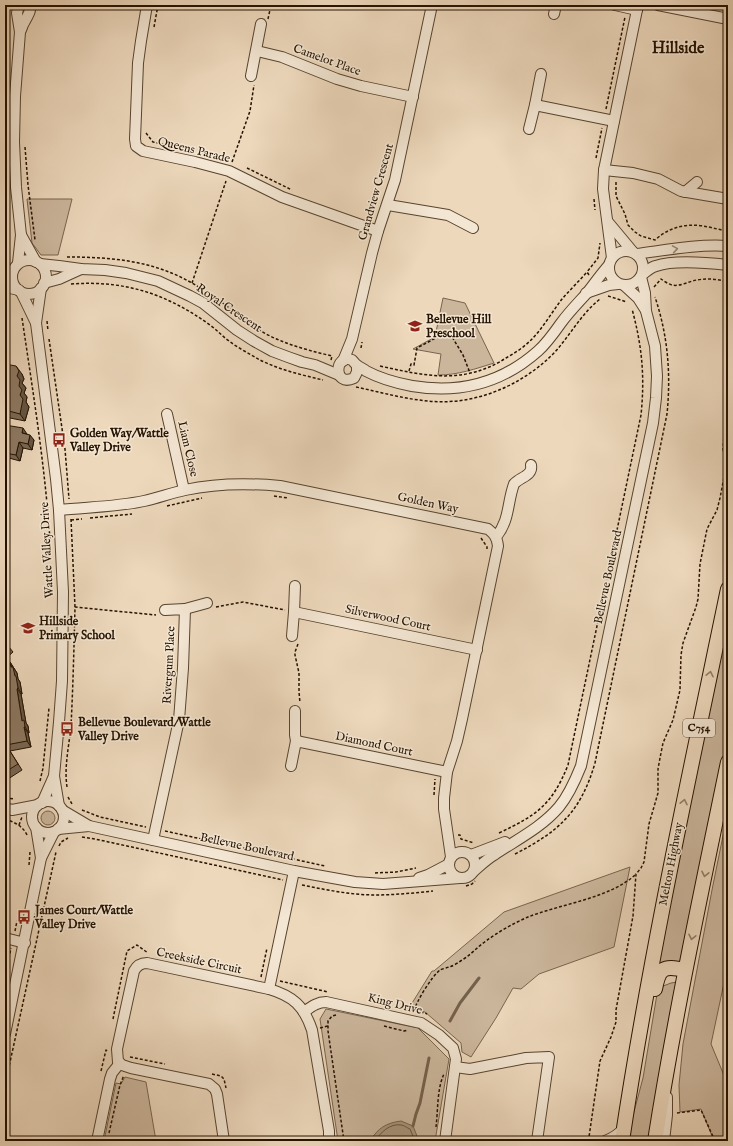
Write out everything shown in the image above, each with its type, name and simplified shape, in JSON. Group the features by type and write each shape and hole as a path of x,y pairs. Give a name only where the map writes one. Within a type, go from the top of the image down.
{"highway":[{"name":"Melton Highway","path":"624,1129 642,1016 670,867 728,589"},
{"path":"655,1141 685,970 728,762"},
{"path":"624,1129 637,1084 657,977 662,970 665,969 674,968 685,970"}],"street":[{"path":"19,5 17,13 20,32 15,96 14,142 16,187 21,235 17,265 13,271 12,282 20,291"},
{"path":"20,32 25,20 30,14 30,5"},
{"name":"Queens Parade","path":"147,5 138,63 136,146 143,151 195,162 231,167 282,197 378,231"},
{"name":"Grandview Crescent","path":"339,375 338,368 340,359 355,353 372,253 395,180 432,5"},
{"path":"615,5 638,7 604,170 603,189 608,222 611,261 609,270 610,276 622,285"},
{"path":"658,5 728,19"},
{"path":"253,79 257,50 264,24"},
{"name":"Camelot Place","path":"257,50 282,57 337,79 361,86 413,97"},
{"path":"529,129 541,74"},
{"path":"535,105 614,121"},
{"path":"604,170 633,173 658,179 683,192 727,200"},
{"path":"683,192 697,182"},
{"path":"388,205 448,215 473,228"},
{"path":"608,222 640,258 642,263 642,276"},
{"path":"5,287 27,294 37,291 43,286 45,273 43,268 38,263 21,235"},
{"path":"355,353 357,372 354,378 379,378 426,388 442,389 459,388 479,384 496,378 523,364 539,350 551,338 561,323 616,254 627,251 634,253 683,247 728,246"},
{"path":"5,272 27,260 38,263"},
{"name":"Royal Crescent","path":"38,263 126,273 158,282 187,294 203,303 237,330 254,341 288,357 315,365 339,375 344,379 347,380 354,378"},
{"path":"586,293 609,285 634,284 657,265 674,263 728,265"},
{"name":"Royal Crescent","path":"43,286 81,269"},
{"name":"Bellevue Boulevard","path":"642,276 649,290 646,311"},
{"name":"Bellevue Boulevard","path":"476,874 492,856 532,830 560,807 568,795 581,766 653,423 656,398 655,346 646,311 638,298 622,285"},
{"name":"Wattle Valley Drive","path":"43,286 36,323 52,442 59,510 63,592 63,650 54,776 60,808"},
{"name":"Wattle Valley Drive","path":"20,291 36,323"},
{"path":"355,353 379,378"},
{"name":"Royal Crescent","path":"315,365 332,364 340,359 348,360 355,353"},
{"name":"Liam Close","path":"167,414 184,490"},
{"path":"447,827 457,845 475,862 476,874 468,877 462,882 450,872 442,771 457,741 498,546 496,537 502,531 506,523 514,484 530,472 531,465"},
{"name":"Golden Way","path":"59,510 145,501 184,490 209,486 225,484 259,484 280,486 488,529 494,533 496,537"},
{"path":"292,634 295,586"},
{"name":"Rivergum Place","path":"163,613 211,605"},
{"name":"Rivergum Place","path":"153,840 179,720 185,609"},
{"name":"Silverwood Court","path":"294,612 477,650"},
{"path":"291,766 296,740 295,714"},
{"name":"Diamond Court","path":"296,740 442,771"},
{"name":"Wattle Valley Drive","path":"40,804 54,776"},
{"path":"5,1034 25,943 41,858 56,830 62,825 63,820 60,808 51,802 9,809"},
{"path":"40,804 33,812 32,820 35,826 39,831 44,833 56,830"},
{"name":"Bellevue Boulevard","path":"60,808 89,826"},
{"path":"9,809 35,826 41,858"},
{"name":"Bellevue Boulevard","path":"56,830 89,826 294,870 370,884 462,882"},
{"name":"Bellevue Boulevard","path":"467,853 496,846 532,830"},
{"path":"450,861 454,854 467,853"},
{"name":"Bellevue Boulevard","path":"400,883 428,875 450,861"},
{"path":"269,989 294,870"},
{"path":"9,939 25,943"},
{"name":"Creekside Circuit","path":"116,1053 134,971 141,964 147,963 282,993 291,998 304,1012 312,1030 329,1131 329,1141"},
{"name":"King Drive","path":"304,1012 317,1003 326,1002 412,1020 421,1023 439,1035 453,1048 456,1059 451,1068 445,1141"},
{"path":"116,1053 118,1062 123,1065 209,1084 215,1089 217,1094 224,1141"},
{"path":"451,1068 470,1069 526,1058 549,1057 538,1141"},
{"path":"97,1141 112,1073 123,1065"},
{"path":"664,1141 667,1115 667,1067"},
{"path":"605,1141 614,1137 624,1129"}],"path":[{"path":"153,33 158,5"},
{"path":"264,24 271,5"},
{"path":"5,87 9,42"},
{"path":"187,294 196,273 250,111 253,79"},
{"path":"146,133 153,142 220,158"},
{"path":"24,140 31,215 37,244"},
{"path":"226,160 231,167"},
{"path":"245,167 293,190"},
{"path":"616,171 616,196 625,214 628,226 641,236 655,240 667,230 684,226 703,226 728,231"},
{"path":"5,213 9,248"},
{"path":"379,366 441,376 454,376 486,369 515,353 531,340 545,324 562,299 587,272"},
{"path":"510,856 542,840 558,828 570,815 591,779 595,763 667,414 669,376 666,338 659,309 649,290 659,283 661,279 671,285 706,278 728,282"},
{"path":"494,836 529,818 545,805 555,793 568,765 641,415 643,396 642,353 632,308"},
{"path":"22,315 40,442 50,540"},
{"path":"409,372 411,364 414,365 417,348 446,332 449,332 463,355 470,373"},
{"path":"332,356 340,359"},
{"path":"382,1025 404,1032 411,1029 415,1006 430,982 440,970 450,967 463,960 486,941 508,927 553,908 608,891 622,884 636,874 641,868 644,862 649,824 658,793 658,769 663,743 673,720 680,690 680,659 683,643 698,599 700,564 707,528 717,510 720,498 725,472 723,448 724,436 728,421"},
{"path":"272,496 294,500"},
{"path":"165,506 205,497"},
{"path":"71,520 133,514"},
{"path":"482,538 487,547 486,554"},
{"path":"51,561 51,582 53,588"},
{"path":"211,605 221,606 243,602 294,612"},
{"path":"67,792 66,780 73,688 75,607 163,613"},
{"path":"292,634 298,632 299,635 299,643 295,652 299,673 299,700 302,713 301,717 295,714"},
{"path":"40,782 50,704"},
{"path":"434,798 442,771"},
{"path":"81,810 100,817 325,866"},
{"path":"5,819 21,826 28,836"},
{"path":"82,837 330,890 360,895 397,895 438,890"},
{"path":"28,869 30,858 29,848"},
{"path":"5,1085 56,851"},
{"path":"369,872 396,872 421,867"},
{"path":"462,882 472,884 476,874"},
{"path":"589,1141 600,1061 612,1037 616,1022 616,1010 633,916 636,874"},
{"path":"5,978 9,939 18,916"},
{"path":"261,977 268,942"},
{"path":"338,1014 332,1016 328,1021 328,1031 344,1141"},
{"path":"101,1073 106,1050 116,1053"},
{"path":"109,1135 120,1085 123,1080 123,1065 128,1056 167,1064"},
{"path":"436,1128 441,1081 451,1068"},
{"path":"213,1074 224,1079 227,1094"},
{"path":"676,1113 702,1110 715,1141"},
{"path":"577,1141 589,1137"}],"shaded area":[{"path":"27,199 72,199 58,255 41,255 32,243"},
{"path":"443,298 465,303 494,363 459,373 438,375 441,354 413,349 435,337"},
{"path":"728,615 728,735 680,964 658,965"},
{"path":"45,811 51,811 55,815 55,821 51,825 45,825 41,821 41,815"},
{"path":"728,811 728,964 711,1044 728,1085 728,1141 714,1141 701,1109 680,1112 679,1085 683,1044"},
{"path":"630,867 614,947 539,974 521,989 513,988 471,1057 462,1052 461,1043 425,1012 409,1008 432,971 434,971 504,912"},
{"path":"677,982 649,1141 628,1141 631,1123 643,1078 658,988"},
{"path":"326,1009 418,1028 449,1059 435,1141 338,1141 320,1019"},
{"path":"125,1077 146,1082 156,1141 104,1141 116,1083 121,1084"}],"water":[{"path":"401,1121 413,1126 419,1141 370,1141 383,1127 391,1123"}],"building":[{"path":"5,364 16,366 19,371 17,376 20,380 19,386 22,390 20,395 23,399 20,414 5,410"},
{"path":"5,425 23,428 22,433 30,435 28,444 19,442 16,455 5,453"},
{"path":"5,642 9,646 5,649"},
{"path":"10,662 16,676 22,721 24,720 27,741 6,745 5,663"},
{"path":"8,748 18,764 5,772 5,750"}],"waterway":[{"path":"450,1021 460,1003 479,978"},
{"path":"413,1126 420,1103 429,1058"}],"place":[{"name":"Bellevue Hill Preschool","path":"415,326"},
{"name":"Golden Way/Wattle Valley Drive","path":"59,440"},
{"name":"Hillside Primary School","path":"28,628"},
{"name":"Bellevue Boulevard/Wattle Valley Drive","path":"67,729"},
{"name":"James Court/Wattle Valley Drive","path":"24,917"}],"district":[{"name":"Hillside","path":"678,49"}]}
